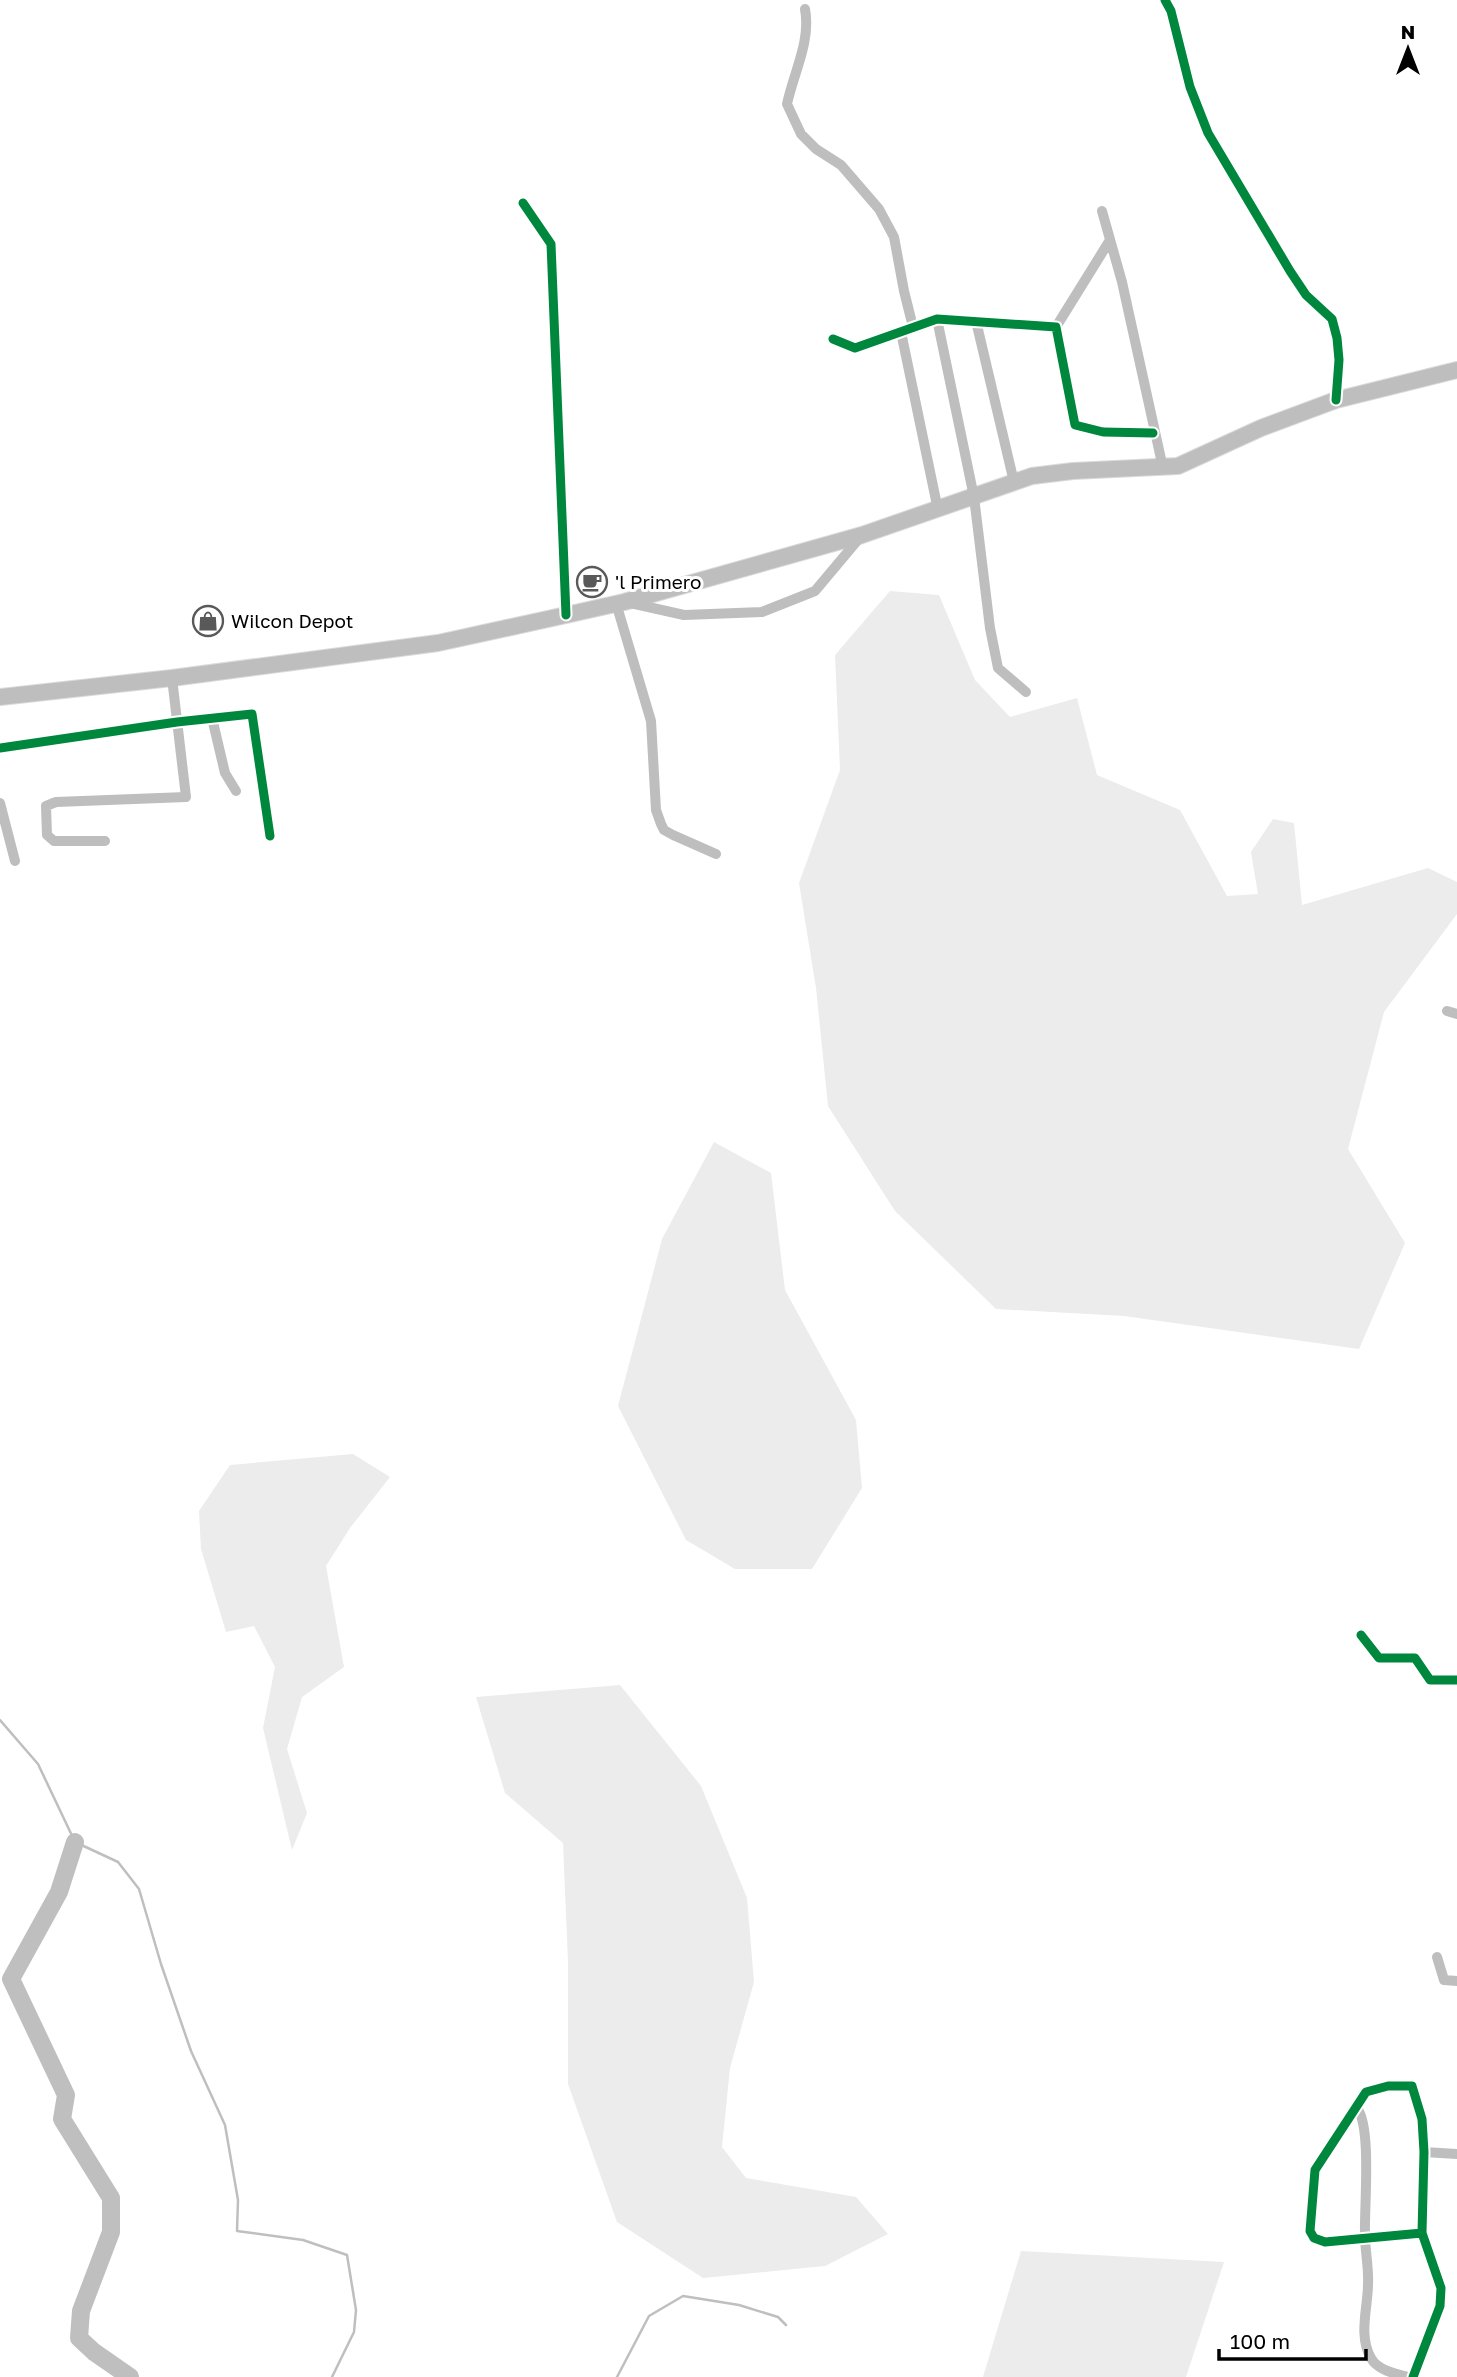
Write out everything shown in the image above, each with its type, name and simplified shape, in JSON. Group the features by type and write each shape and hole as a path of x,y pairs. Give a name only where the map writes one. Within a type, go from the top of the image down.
{"highway":[{"path":"0,697 172,678 438,643 566,615 862,535 1032,476 1073,471 1178,466 1261,428 1336,400 1457,370"}],"street":[{"path":"1166,0 1190,87 1208,133 1290,271 1306,295 1332,319 1339,360 1336,400"},
{"path":"805,9 808,24 805,43 787,104 801,134 816,149 841,166 879,209 894,237 913,327"},
{"path":"523,203 551,244 566,615"},
{"path":"1102,211 1122,282 1153,433 1163,468"},
{"path":"1110,240 1055,327 1075,425 1103,432 1153,433"},
{"path":"937,318 974,496 990,628 998,668 1026,692"},
{"path":"834,339 855,348 937,318 1055,327"},
{"path":"976,321 1014,482"},
{"path":"901,332 938,510"},
{"path":"716,854 673,835 664,830 661,824 656,810 652,721 620,602 684,615 762,612 814,591 862,535"},
{"path":"105,842 54,842 47,835 46,806 56,802 186,797 172,678"},
{"path":"0,748 177,722 252,714 270,836"},
{"path":"212,718 225,774 236,791"},
{"path":"0,803 15,861"},
{"path":"1361,1635 1379,1658 1415,1658 1430,1679 1457,1680"},
{"path":"1437,1957 1444,1980 1457,1981"},
{"path":"1357,2108 1362,2115 1365,2135 1365,2238 1368,2283 1366,2342 1371,2359 1381,2368 1411,2377 1440,2306 1441,2288 1422,2233 1422,2119 1412,2086 1403,2084 1366,2092 1315,2170 1310,2231 1314,2238 1325,2242 1365,2238 1422,2233"},
{"path":"1424,2152 1457,2154"}],"shaded area":[{"path":"890,591 939,595 975,680 1010,717 1077,698 1097,775 1180,810 1227,896 1258,894 1251,852 1273,819 1294,823 1302,905 1428,868 1457,882 1457,914 1384,1012 1348,1149 1405,1243 1359,1349 1124,1316 996,1309 895,1211 828,1106 816,988 799,883 840,770 835,655"},
{"path":"714,1142 771,1173 785,1290 856,1420 862,1488 812,1569 735,1569 686,1540 618,1406 662,1239"},
{"path":"353,1454 390,1477 350,1528 326,1566 344,1667 302,1697 287,1749 307,1813 292,1850 263,1728 275,1667 254,1626 226,1632 201,1549 199,1511 230,1465"},
{"path":"620,1685 701,1786 747,1898 754,1982 730,2068 722,2147 746,2178 856,2197 888,2234 825,2266 703,2278 617,2222 568,2084 568,1961 563,1843 505,1793 476,1697"},
{"path":"1021,2251 1224,2262 1186,2377 983,2377"}],"waterway":[{"path":"0,1720 38,1764 75,1842 118,1862 139,1889 191,2051 225,2125 238,2200 237,2231 303,2240 347,2255 356,2310 354,2332 332,2377"},
{"path":"75,1842 59,1892 11,1979 66,2095 62,2119 111,2198 111,2232 81,2311 79,2338 130,2377"},
{"path":"617,2377 649,2316 683,2296 739,2305 778,2317 786,2325"}],"cycle path":[{"path":"1165,0 1171,11 1190,87 1208,133 1290,271 1306,295 1332,319 1339,360 1336,400"},
{"path":"523,203 551,244 566,615"},
{"path":"833,339 855,348 937,319 1056,327 1075,425 1103,432 1153,433"},
{"path":"0,748 177,722 252,714 270,836"},
{"path":"1361,1635 1379,1658 1415,1658 1430,1680 1457,1680"},
{"path":"1413,2377 1440,2306 1441,2288 1422,2233 1422,2119 1412,2086 1388,2086 1366,2092 1315,2170 1310,2231 1314,2238 1325,2242 1422,2233"}],"place":[{"name":"'l Primero","path":"592,582"},
{"name":"Wilcon Depot","path":"208,621"}]}
